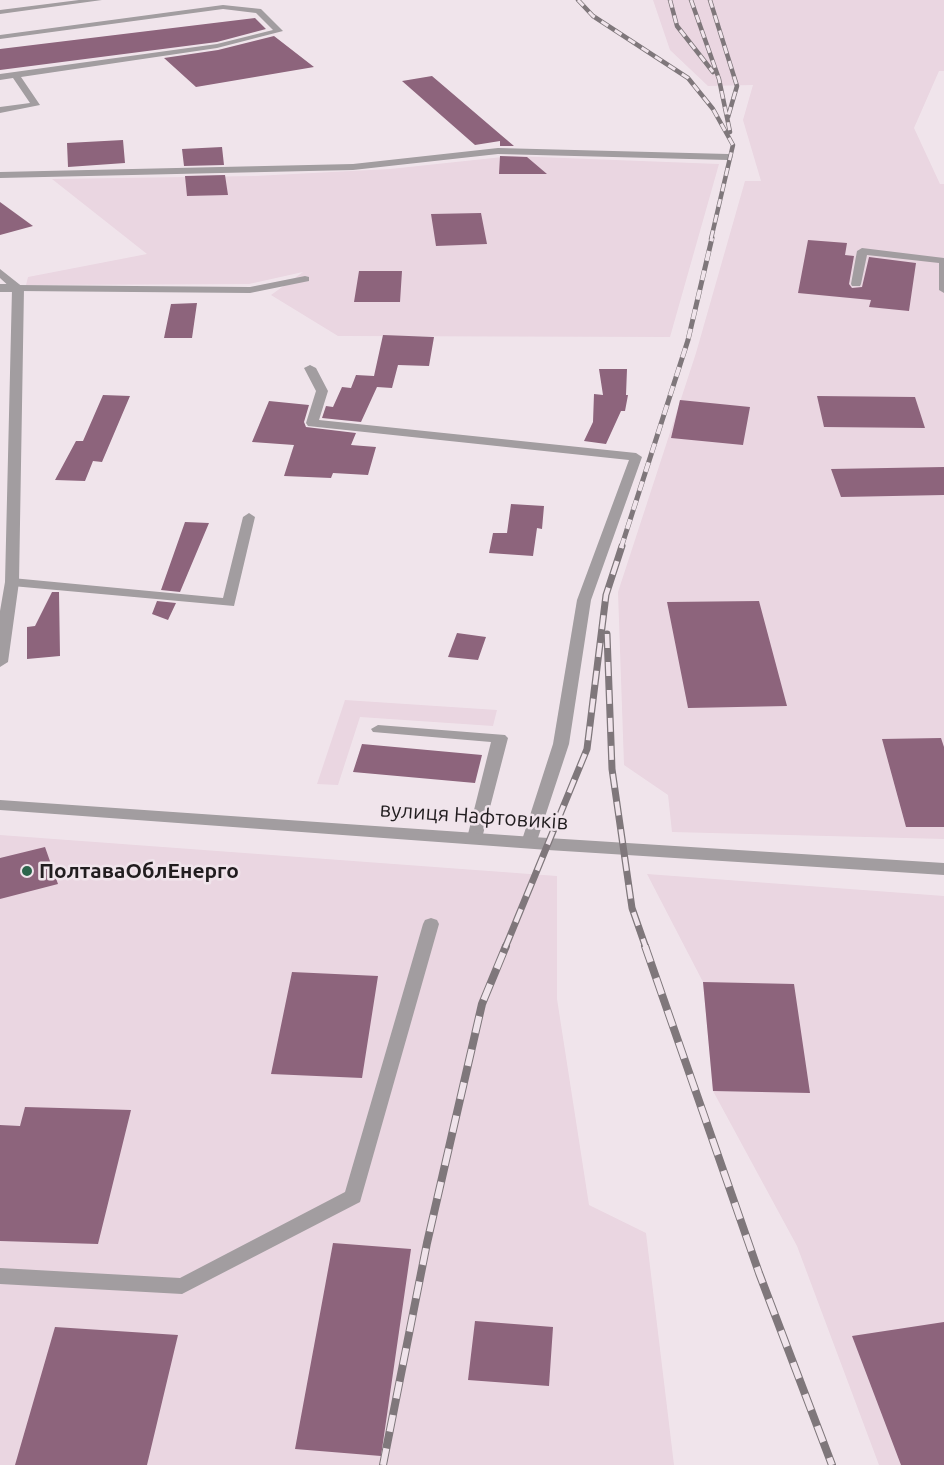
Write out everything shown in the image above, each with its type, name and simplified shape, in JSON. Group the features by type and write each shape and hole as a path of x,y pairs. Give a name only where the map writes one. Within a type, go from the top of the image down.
{"street":[{"path":"0,272 18,288 12,582 0,662"},
{"path":"0,288 18,288"},
{"name":"вулиця Нафтовиків","path":"0,805 529,843 944,869"}],"lane":[{"path":"0,12 98,0"},
{"path":"0,37 223,7 258,11 279,31 217,46 0,77"},
{"path":"0,110 36,105 16,75"},
{"path":"0,176 353,167 498,151 728,157"},
{"path":"856,284 862,251 944,261 944,290"},
{"path":"18,288 250,290 304,279"},
{"path":"310,368 321,391 312,423 636,457 584,600 561,744 529,843"},
{"path":"12,582 229,603 249,517"},
{"path":"378,729 500,738 475,838"},
{"path":"0,1276 182,1286 353,1197 431,924"}],"shaded area":[{"path":"653,0 944,0 944,71 939,71 914,128 940,184 944,184 944,839 672,832 668,795 624,765 618,592 696,353 745,181 761,181 743,120 753,85 708,86 670,50"},
{"path":"512,156 719,164 670,337 338,336 271,295 303,272 249,284 26,285 28,277 147,254 52,179 255,176 390,169"},
{"path":"345,700 497,710 493,726 360,717 338,785 317,784"},
{"name":"ПолтаваОблЕнерго","path":"0,835 557,876 557,999 589,1205 646,1233 674,1465 0,1465"},
{"path":"647,874 944,896 944,1465 879,1465 797,1246 713,1091 703,982"}],"building":[{"path":"255,18 266,29 217,42 0,70 0,49"},
{"path":"274,36 314,67 196,87 164,58 218,50"},
{"path":"432,76 514,146 500,146 500,141 475,145 402,81"},
{"path":"123,140 125,163 68,167 67,143"},
{"path":"222,147 224,165 184,166 182,149"},
{"path":"500,156 527,157 547,174 499,174"},
{"path":"225,175 228,195 187,196 185,176"},
{"path":"0,202 33,226 0,235"},
{"path":"481,213 487,244 436,246 431,214"},
{"path":"808,240 847,243 845,255 854,256 849,284 852,288 862,287 869,257 916,263 909,311 869,307 871,300 798,293"},
{"path":"359,271 402,271 400,302 354,302"},
{"path":"197,303 192,338 164,338 171,304"},
{"path":"383,335 434,337 429,366 398,365 392,388 377,387 361,422 322,418 326,406 333,407 342,387 351,388 356,375 374,376"},
{"path":"599,369 627,369 626,395 628,395 625,411 621,411 606,444 584,441 593,422 594,394 603,395"},
{"path":"103,395 130,396 102,462 93,461 85,481 55,480 76,441 83,441"},
{"path":"817,396 915,397 925,428 824,427"},
{"path":"680,400 750,407 743,445 671,438"},
{"path":"269,401 309,405 304,422 306,427 356,433 351,445 376,447 368,475 333,473 331,478 284,476 294,445 252,442"},
{"path":"944,467 944,495 841,497 831,469"},
{"path":"511,504 544,506 542,529 537,528 533,556 489,553 493,533 507,533"},
{"path":"185,522 209,523 180,592 161,590"},
{"path":"52,592 59,592 60,656 27,659 27,627 35,626"},
{"path":"157,601 176,603 168,620 152,614"},
{"path":"759,601 787,706 688,708 667,602"},
{"path":"457,633 486,637 478,660 448,657"},
{"path":"941,738 944,747 944,827 906,827 882,739"},
{"path":"362,744 482,755 475,783 353,772"},
{"name":"ПолтаваОблЕнерго","path":"45,847 58,884 0,899 0,858"},
{"path":"292,972 378,976 362,1078 271,1074"},
{"path":"703,982 794,984 810,1093 713,1091"},
{"path":"25,1107 131,1110 98,1244 0,1241 0,1125 20,1126"},
{"path":"333,1243 411,1249 381,1456 295,1449"},
{"path":"475,1321 553,1327 549,1386 468,1380"},
{"path":"944,1322 944,1465 901,1465 852,1336"},
{"path":"55,1327 178,1335 147,1465 15,1465"}],"railway":[{"path":"578,0 593,16 688,78 713,109 733,145 711,239"},
{"path":"670,0 677,26 713,72"},
{"path":"691,0 719,79 730,132"},
{"path":"710,0 737,86 728,117"},
{"path":"621,548 688,340 712,238"},
{"path":"505,948 587,749 606,595 622,546"},
{"path":"607,634 612,769 632,908 646,948"},
{"path":"383,1465 427,1243 482,1004 506,946"},
{"path":"645,946 759,1273 832,1465"}],"place":[{"name":"ПолтаваОблЕнерго","path":"27,871"}]}
